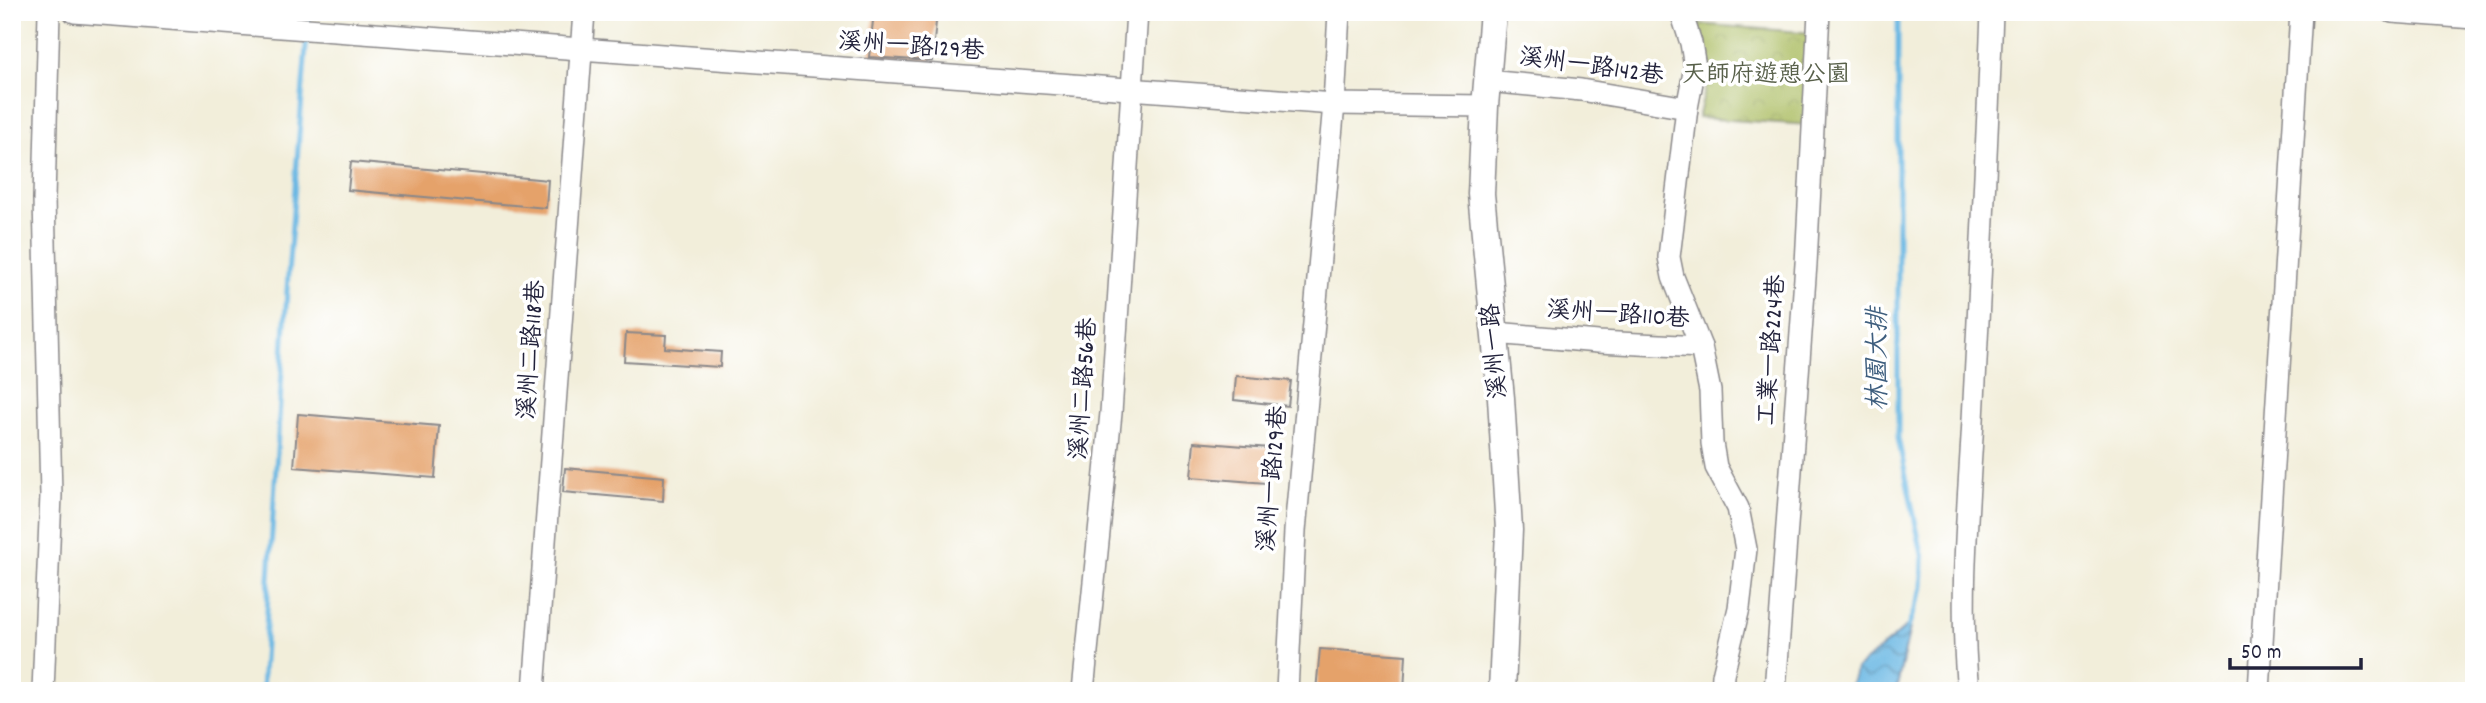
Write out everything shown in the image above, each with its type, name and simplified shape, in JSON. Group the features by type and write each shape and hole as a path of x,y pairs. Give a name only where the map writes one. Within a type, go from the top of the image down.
{"street":[{"path":"43,691 51,495 44,199 49,12"},
{"name":"溪州一路129巷","path":"74,12 1334,104 1486,93"},
{"name":"溪州二路118巷","path":"534,691 584,12"},
{"name":"溪州二路56巷","path":"1083,691 1111,413 1138,12"},
{"path":"1334,104 1339,12"},
{"name":"溪州一路","path":"1493,12 1486,93 1482,194 1509,530 1502,691"},
{"name":"溪州一路110巷","path":"1495,333 1701,347 1673,277 1670,257 1687,108 1695,67 1681,12"},
{"name":"工業一路224巷","path":"1775,691 1806,264 1819,12"},
{"path":"1968,691 1964,644 1968,515 1992,12"},
{"path":"2259,691 2301,12"},
{"path":"2392,12 2474,18"},
{"name":"溪州一路142巷","path":"1486,93 1581,90 1687,108"},
{"name":"溪州一路129巷","path":"1287,691 1295,531 1334,104"},
{"path":"1701,347 1710,391 1716,467 1738,508 1746,549 1739,608 1723,675 1722,691"}],"green space":[{"name":"天師府遊憩公園","path":"1697,24 1814,33 1810,125 1698,118 1711,68"}],"water":[{"path":"1911,623 1896,691 1848,691 1856,669"}],"building":[{"path":"874,12 937,12 932,61 869,57"},
{"path":"351,162 548,180 546,208 348,190"},
{"path":"626,333 666,335 665,348 721,352 720,367 624,361"},
{"path":"1236,376 1291,381 1288,406 1234,400"},
{"path":"298,414 439,426 435,478 294,467"},
{"path":"1194,442 1269,448 1266,483 1191,477"},
{"path":"565,468 664,477 663,501 563,492"},
{"path":"1320,649 1406,655 1404,691 1316,691"}],"waterway":[{"path":"308,24 309,12"},
{"name":"林園大排","path":"1898,12 1898,438 1923,559 1922,588 1908,627"},
{"path":"262,691 288,275 307,34"}]}
